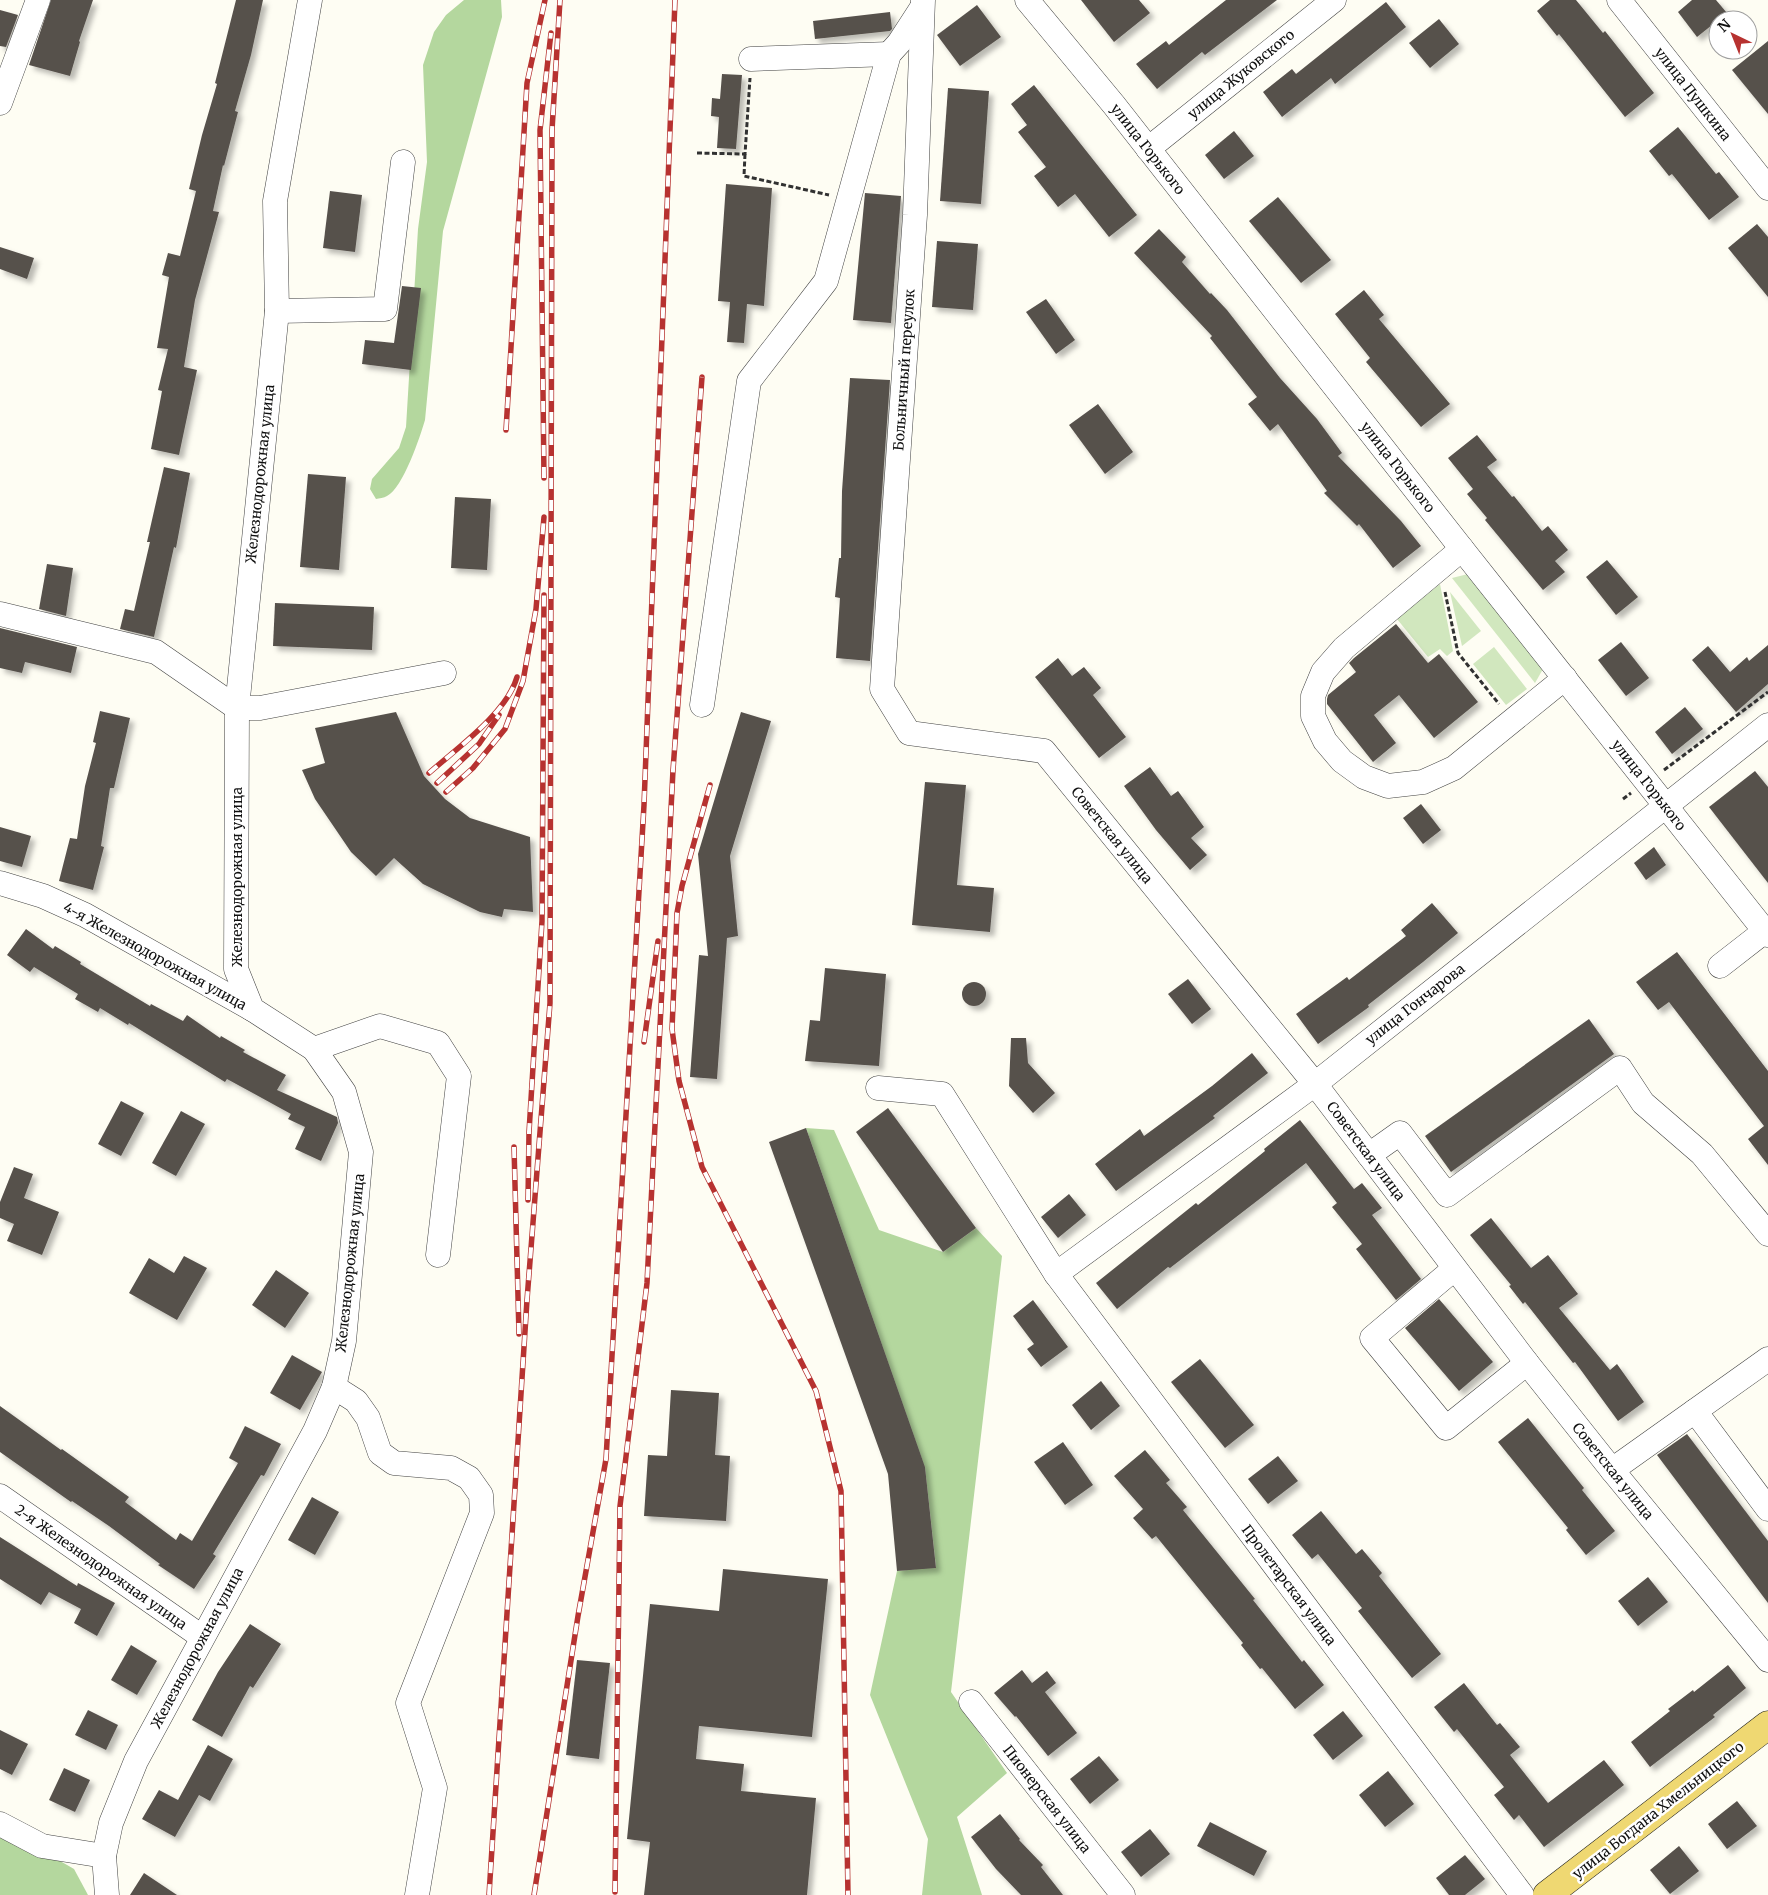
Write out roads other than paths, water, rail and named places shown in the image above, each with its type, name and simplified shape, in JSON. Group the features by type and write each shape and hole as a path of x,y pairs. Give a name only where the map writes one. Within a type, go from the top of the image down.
{"main road":[{"name":"улица Богдана Хмельницкого","path":"1547,1895 1768,1725"}],"street":[{"path":"0,103 38,0"},
{"name":"Железнодорожная улица","path":"106,1895 104,1856 111,1823 136,1761 315,1431 334,1387 344,1341 361,1152 344,1092 314,1049 252,1009 236,969 237,708 277,311 275,201 310,0"},
{"name":"улица Горького","path":"1027,0 1148,148 1766,933"},
{"name":"улица Жуковского","path":"1148,148 1334,0"},
{"name":"улица Пушкина","path":"1619,0 1768,188"},
{"path":"702,705 749,381 826,281 889,54 899,43 923,4"},
{"name":"Больничный переулок","path":"909,733 882,689 915,215 923,4"},
{"path":"751,59 889,54"},
{"path":"277,311 385,309 402,162"},
{"path":"1462,549 1344,648 1323,672 1313,696 1313,716 1325,741 1342,761 1364,777 1388,786 1423,782 1454,768 1565,678"},
{"path":"0,614 156,652 237,708 260,708 444,673"},
{"name":"улица Гончарова","path":"1056,1274 1315,1084 1768,725"},
{"name":"Советская улица","path":"909,733 1044,751 1315,1084 1454,1269 1612,1470 1768,1660"},
{"name":"4-я Железнодорожная улица","path":"0,883 42,896 85,915 252,1009"},
{"path":"1720,966 1766,933"},
{"path":"314,1049 380,1026 438,1043 458,1076 438,1255"},
{"path":"1416,1218 1620,1068 1643,1103 1702,1154 1768,1234"},
{"name":"Пролетарская улица","path":"878,1088 942,1094 1056,1274 1522,1895"},
{"path":"1369,1155 1400,1133 1447,1195"},
{"path":"1454,1269 1372,1338 1446,1428 1528,1363"},
{"path":"1612,1470 1768,1359"},
{"path":"334,1387 356,1401 368,1418 380,1453 394,1463 451,1468 469,1478 481,1495 482,1513 408,1703 435,1788 417,1895"},
{"path":"1695,1411 1768,1509"},
{"name":"2-я Железнодорожная улица","path":"0,1496 202,1637"},
{"name":"Пионерская улица","path":"971,1702 1123,1895"},
{"path":"0,1824 42,1846 104,1856"}],"railway":[{"path":"506,430 527,83 545,0"},
{"path":"489,1895 527,1300 550,1003 552,130 560,0"},
{"path":"534,1895 578,1616 606,1459 644,805 675,0"},
{"path":"544,478 540,130 551,33"},
{"path":"615,1892 620,1506 647,1283 673,770 702,377"},
{"path":"446,792 473,768 505,729 523,681 536,609 544,517"},
{"path":"528,1200 529,1132 542,921 544,595"},
{"path":"429,773 492,717 503,704 517,677"},
{"path":"437,783 479,744 499,715"},
{"path":"710,785 682,886 677,913 672,1029 679,1081 702,1167 816,1391 841,1491 848,1895"},
{"path":"644,1042 658,941"},
{"path":"514,1147 519,1334"}]}
